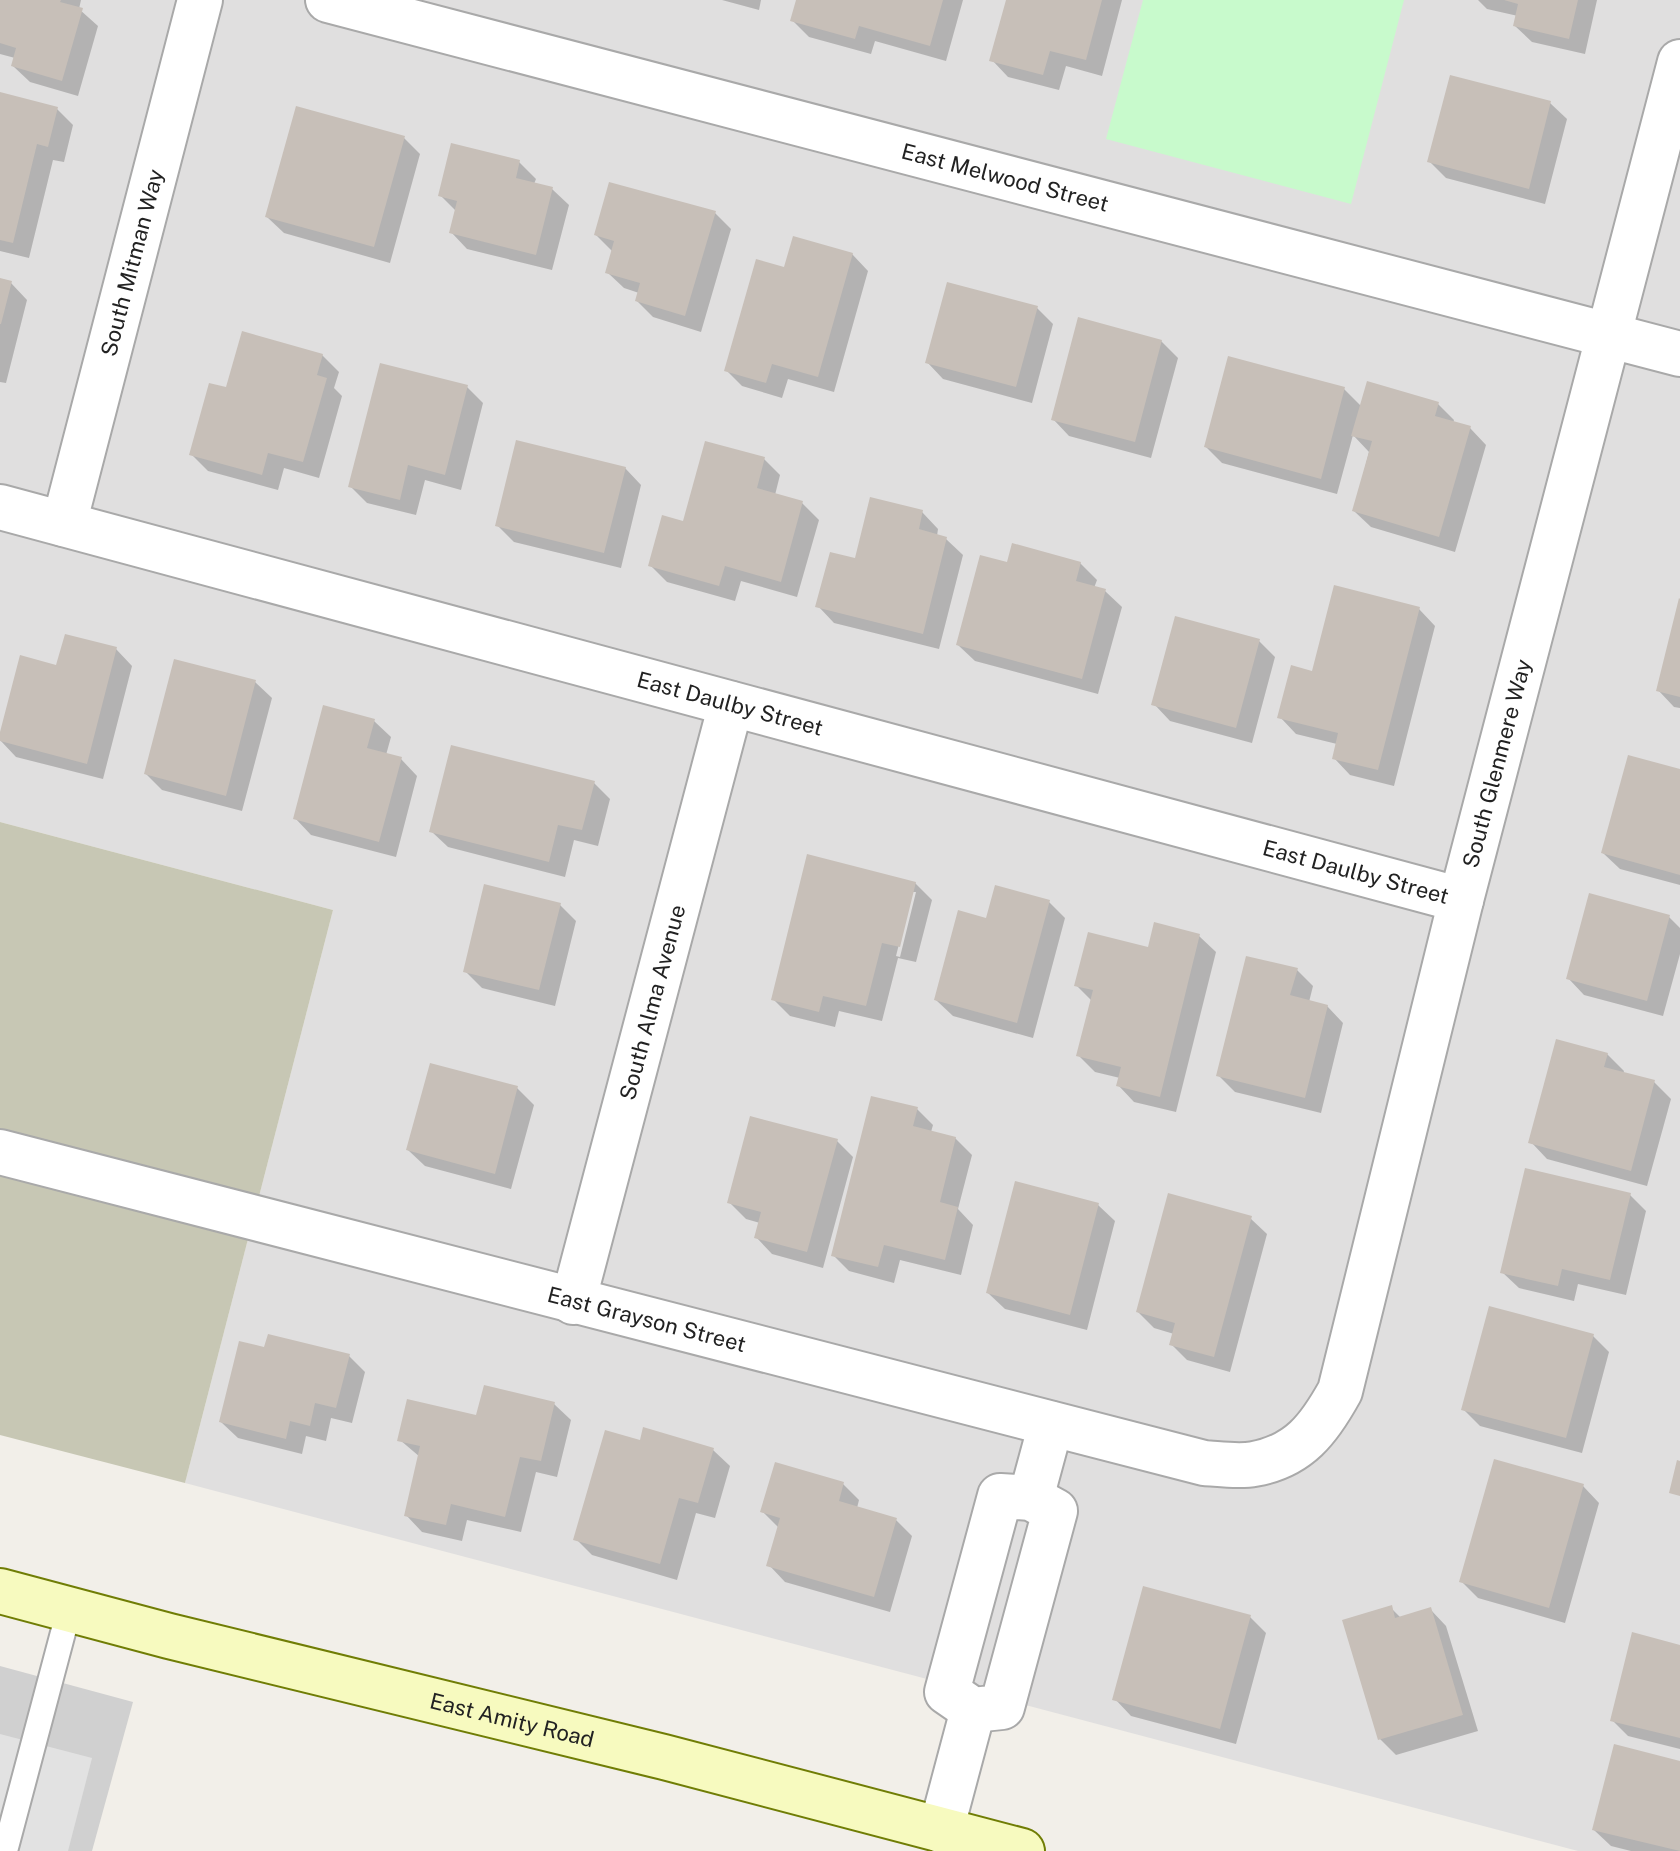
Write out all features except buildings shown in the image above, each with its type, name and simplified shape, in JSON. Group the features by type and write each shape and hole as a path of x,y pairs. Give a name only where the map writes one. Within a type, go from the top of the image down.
{"main road":[{"name":"East Amity Road","path":"0,1591 664,1757 1022,1851"}],"street":[{"name":"South Mitman Way","path":"64,524 200,0"},
{"name":"East Melwood Street","path":"328,0 1680,354"},
{"name":"South Glenmere Way","path":"1293,1451 1323,1422 1340,1391 1461,900 1680,62"},
{"name":"East Daulby Street","path":"0,507 1461,900"},
{"name":"South Alma Avenue","path":"573,1302 731,704"},
{"name":"East Grayson Street","path":"0,1152 1204,1463 1253,1464 1293,1451"},
{"path":"1031,1498 1051,1424"},
{"path":"1000,1496 1031,1498 1055,1511 1007,1692 1002,1707 973,1710 947,1692 1000,1496"},
{"path":"941,1830 973,1710"}],"lane":[{"path":"5,1851 9,1800 69,1610"}],"shaded area":[{"path":"0,0 1680,0 1680,1851 1578,1851 185,1483 333,910 0,822"},
{"path":"0,822 333,910 185,1483 0,1435"},
{"path":"0,1666 133,1702 92,1851 0,1851"},
{"path":"0,1734 92,1758 68,1851 0,1851"}],"green space":[{"path":"1143,0 1404,0 1351,204 1106,139"}]}
